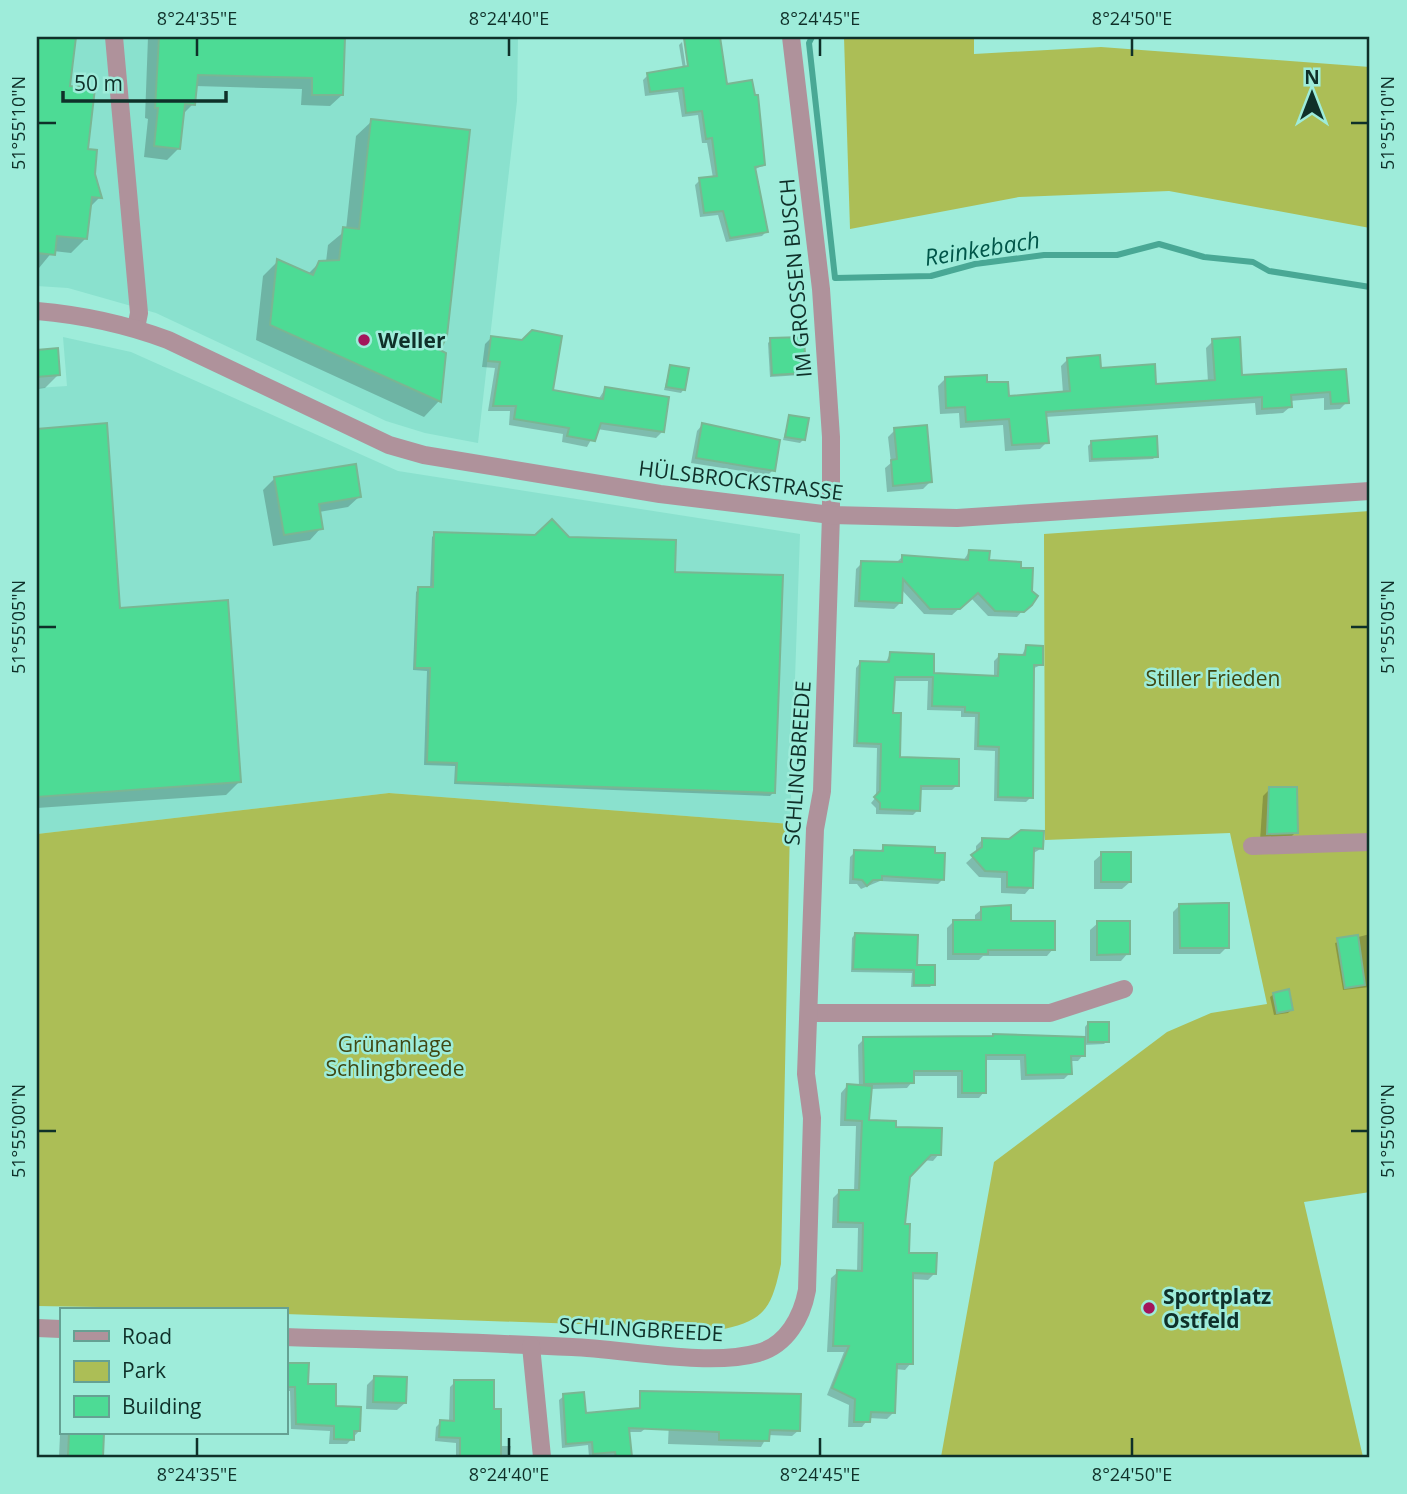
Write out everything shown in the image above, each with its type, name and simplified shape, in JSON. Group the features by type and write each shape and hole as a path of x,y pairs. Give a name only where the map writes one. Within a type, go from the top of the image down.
{"street":[{"path":"114,37 139,313 136,328"},
{"name":"IM GROSSEN BUSCH","path":"791,37 821,289 831,438 831,516"},
{"name":"HÜLSBROCKSTRASSE","path":"37,311 102,320 136,328 168,340 389,445 424,455 660,494 831,516 957,518 1370,491"},
{"name":"SCHLINGBREEDE","path":"287,1337 730,1357 760,1353 788,1333 803,1314 807,1290 812,1118 806,1073 815,829 822,791 831,516"},
{"path":"1252,846 1370,842"},
{"path":"809,1013 1050,1013 1124,989"},
{"path":"37,1328 60,1329"},
{"path":"531,1346 542,1457"}],"shaded area":[{"path":"37,37 518,37 517,101 478,443 425,433 386,421 156,313 68,288 37,286"},
{"path":"63,337 131,352 398,471 800,534 790,824 389,793 37,834 37,388 67,386"}],"green space":[{"path":"844,37 974,37 974,54 1101,47 1370,67 1370,228 1169,191 1019,197 850,229"},
{"name":"Stiller Frieden","path":"1370,511 1370,1192 1304,1202 1363,1457 941,1457 994,1162 1167,1032 1211,1013 1267,1004 1230,833 1045,840 1044,534"},
{"name":"Grünanlage Schlingbreede","path":"389,793 790,824 781,1264 774,1290 765,1308 750,1321 724,1329 287,1314 287,1308 37,1306 37,834"}],"building":[{"path":"37,37 76,37 70,86 95,88 88,149 97,150 95,174 102,198 92,197 87,239 57,236 55,255 37,253"},
{"path":"159,37 345,37 343,95 312,95 312,78 198,75 195,105 185,104 180,149 154,146 158,108 155,108"},
{"path":"720,37 727,84 752,80 755,95 758,95 765,165 755,167 768,232 730,238 723,211 704,213 699,178 717,176 712,138 706,139 702,111 686,113 683,88 650,92 647,73 688,66 684,38"},
{"path":"371,119 470,130 447,336 440,350 446,353 441,402 270,325 277,259 313,275 319,261 339,260 343,227 359,229"},
{"path":"532,330 562,336 553,390 603,399 605,387 669,397 664,432 601,423 595,441 567,436 569,428 514,419 516,406 493,406 500,362 488,361 491,336 522,340"},
{"path":"804,337 806,373 772,375 770,338"},
{"path":"1240,337 1242,375 1346,369 1349,403 1331,404 1330,392 1291,395 1292,407 1262,409 1262,397 1046,412 1049,443 1012,445 1009,419 966,422 965,407 946,408 945,377 987,375 987,382 1008,382 1009,396 1070,391 1067,358 1100,355 1101,368 1155,364 1156,384 1215,380 1212,339"},
{"path":"58,348 60,375 37,377 37,350"},
{"path":"670,365 689,368 685,390 666,387"},
{"path":"789,415 809,418 805,440 785,437"},
{"path":"107,423 120,608 228,600 241,782 37,797 37,429"},
{"path":"702,423 780,440 775,471 696,458"},
{"path":"927,425 932,482 893,486 891,460 897,459 894,428"},
{"path":"1157,436 1158,457 1092,459 1091,441"},
{"path":"356,464 361,497 319,504 323,529 284,535 274,477"},
{"path":"552,519 569,537 676,540 675,572 783,575 775,793 456,782 457,763 427,762 430,668 415,668 418,587 433,587 434,532 535,535"},
{"path":"969,550 990,551 989,560 1021,562 1021,568 1033,568 1032,591 1038,596 1032,605 1024,612 995,611 978,593 960,609 930,609 903,579 902,603 859,601 861,561 902,562 902,555 968,560"},
{"path":"1026,645 1043,646 1043,665 1034,665 1033,798 998,797 999,747 978,746 979,713 965,712 965,707 932,706 933,677 895,677 893,713 901,713 900,757 959,759 959,786 921,786 920,811 880,809 880,803 874,797 880,791 881,744 857,743 860,661 889,662 890,652 934,654 934,673 998,676 999,654 1025,655"},
{"path":"1269,787 1297,787 1298,833 1267,834"},
{"path":"1021,830 1044,831 1043,849 1034,848 1033,888 1007,887 1007,872 985,871 971,855 982,847 982,838 1009,839"},
{"path":"883,845 935,847 935,853 945,853 944,880 882,876 882,880 873,880 867,886 862,880 853,879 854,850 883,851"},
{"path":"1101,852 1131,852 1131,882 1101,882"},
{"path":"1229,903 1229,948 1180,948 1179,904"},
{"path":"1011,905 1011,921 1055,921 1055,950 988,950 988,954 953,954 953,920 981,920 981,907"},
{"path":"1097,921 1130,921 1130,954 1097,955"},
{"path":"855,933 918,935 917,965 935,965 935,985 914,985 914,970 853,969"},
{"path":"1358,935 1365,985 1345,988 1337,938"},
{"path":"1289,989 1293,1010 1277,1013 1273,993"},
{"path":"1088,1022 1109,1022 1109,1042 1088,1042"},
{"path":"993,1034 1085,1037 1085,1056 1071,1056 1072,1074 1026,1075 1025,1055 986,1055 986,1093 962,1093 962,1071 914,1071 914,1083 864,1084 863,1037"},
{"path":"847,1084 872,1086 869,1120 896,1121 896,1127 942,1128 941,1155 931,1155 910,1177 905,1224 910,1224 909,1253 937,1253 936,1274 913,1273 913,1364 897,1364 895,1413 871,1412 870,1422 854,1422 855,1399 832,1388 849,1346 833,1346 837,1270 862,1271 863,1223 838,1222 839,1190 859,1190 862,1121 845,1120"},
{"path":"287,1363 309,1363 308,1384 336,1384 336,1406 361,1407 360,1431 354,1431 354,1440 334,1439 334,1426 296,1424 295,1387 287,1387"},
{"path":"374,1376 407,1377 406,1403 373,1402"},
{"path":"454,1380 494,1380 494,1409 501,1409 501,1457 460,1457 460,1438 439,1437 440,1420 454,1421"},
{"path":"640,1391 801,1394 800,1431 770,1430 769,1441 719,1440 719,1432 629,1428 632,1457 616,1457 615,1452 593,1454 592,1442 566,1444 563,1394 584,1392 586,1413 640,1408"},
{"path":"69,1434 104,1434 103,1457 68,1457"}],"waterway":[{"name":"Reinkebach","path":"812,37 809,43 835,278 931,276 975,264 1044,255 1117,255 1159,244 1204,257 1253,262 1269,271 1370,287"}],"place":[{"name":"Weller","path":"364,340"},
{"name":"Sportplatz Ostfeld","path":"1149,1308"}]}
